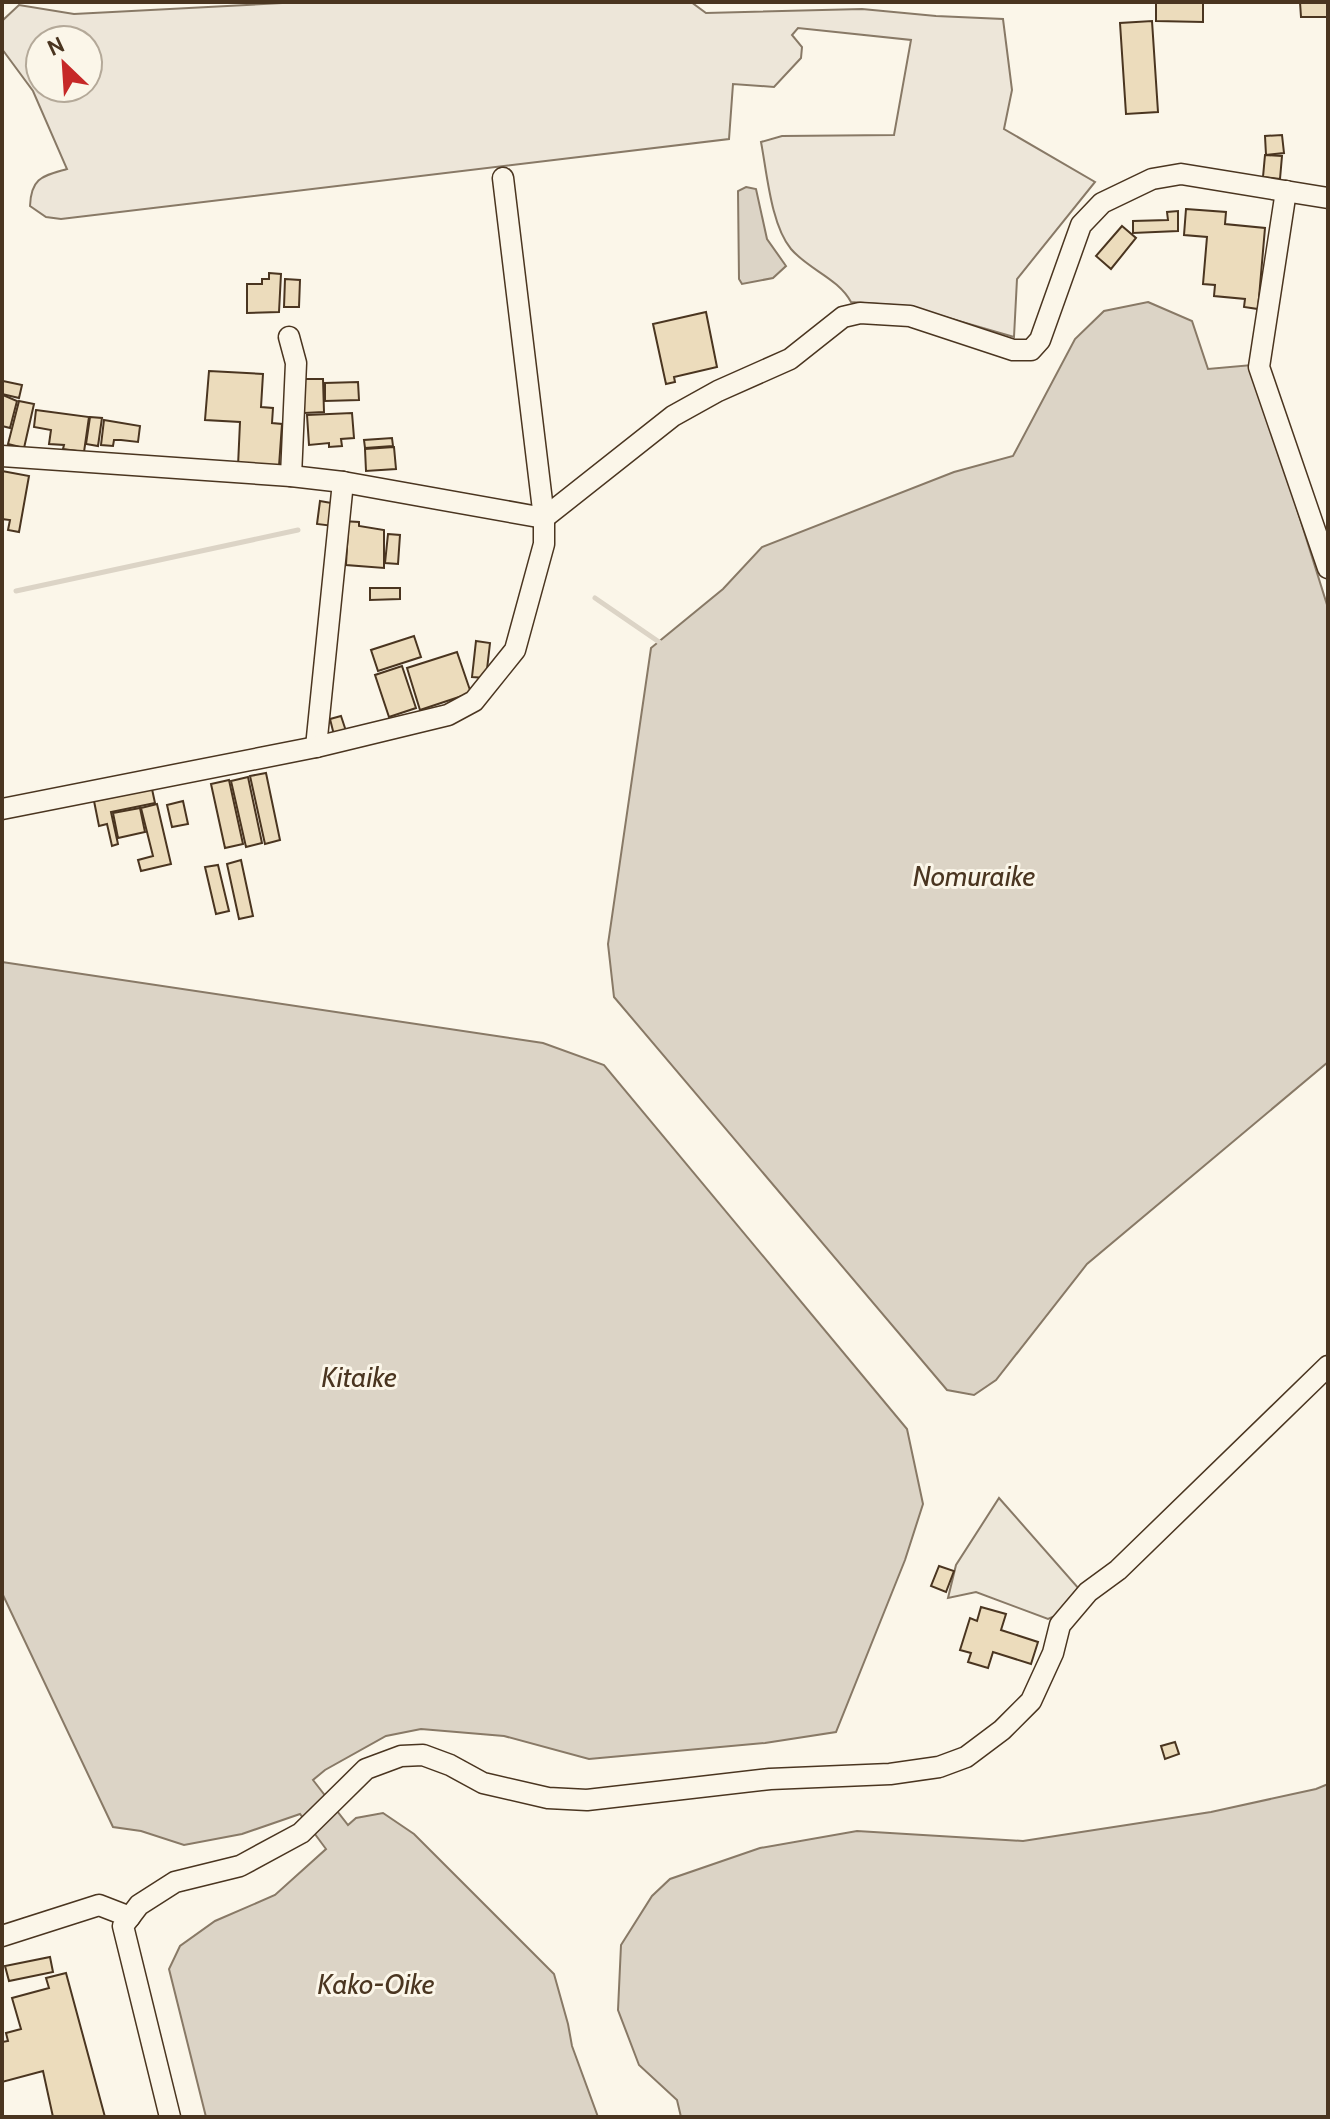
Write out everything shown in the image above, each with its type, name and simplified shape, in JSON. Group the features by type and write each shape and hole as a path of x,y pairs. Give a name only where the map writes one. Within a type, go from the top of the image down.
{"street":[{"path":"2,456 291,476 343,482 544,518 673,416 718,391 790,359 843,317 860,313 910,316 1013,350 1031,350 1040,340 1081,225 1102,203 1152,179 1181,174 1328,198"},
{"path":"2,809 316,747 448,715 474,701 515,650 544,544 544,518 503,178"},
{"path":"1286,191 1259,367 1328,568"},
{"path":"289,337 296,363 291,476"},
{"path":"316,747 343,482"},
{"path":"170,2117 123,1926 139,1905 175,1882 240,1866 301,1833 366,1769 401,1756 423,1755 483,1783 548,1798 587,1800 770,1779 890,1774 939,1767 966,1757 1002,1730 1031,1701 1053,1653 1060,1625 1088,1592 1118,1570 1328,1366"},
{"path":"2,1936 99,1905 130,1917"}],"shaded area":[{"path":"301,2 691,2 706,13 862,9 1003,19 1012,90 1004,129 1095,182 1017,279 1014,337 907,306 851,302 839,287 798,256 784,239 771,198 761,142 782,136 894,135 911,40 798,28 792,35 802,47 801,58 774,87 733,84 729,139 61,219 46,217 30,206 33,189 45,176 67,169 39,104 104,104 104,24 24,24 24,79 2,49 2,21 19,5 74,14"},
{"path":"999,1498 1080,1590 1062,1613 1048,1619 976,1592 948,1598 956,1565"}],"water":[{"path":"746,187 756,189 767,239 786,266 773,278 742,284 739,279 738,191"},
{"name":"Nomuraike","path":"1148,302 1192,321 1208,369 1252,365 1328,608 1328,1062 1087,1264 996,1380 974,1395 947,1390 614,997 608,944 651,648 723,589 762,547 954,472 1013,456 1075,339 1104,311"},
{"name":"Kitaike","path":"2,962 543,1043 604,1065 907,1429 923,1504 905,1560 836,1732 765,1743 589,1759 504,1736 421,1729 386,1736 313,1780 348,1825 356,1818 383,1813 414,1834 554,1974 572,2046 598,2117 206,2117 169,1969 180,1946 215,1921 275,1895 326,1849 300,1814 242,1834 184,1845 141,1831 113,1827 2,1593"},
{"path":"1328,1784 1328,2117 681,2117 677,2100 639,2065 618,2010 621,1945 652,1896 670,1879 760,1848 857,1831 1023,1841 1211,1812"}],"building":[{"path":"1156,2 1203,2 1203,22 1156,21"},
{"path":"1300,2 1328,2 1328,17 1301,17"},
{"path":"1152,21 1158,112 1126,114 1120,23"},
{"path":"1282,135 1284,153 1266,155 1265,136"},
{"path":"1265,155 1282,156 1280,179 1263,177"},
{"path":"1186,209 1226,212 1225,224 1265,228 1258,309 1244,307 1245,299 1214,296 1215,285 1203,284 1207,237 1184,235"},
{"path":"1178,211 1178,231 1133,233 1133,221 1168,220 1167,212"},
{"path":"1122,226 1136,238 1111,269 1096,256"},
{"path":"269,273 281,274 279,312 247,313 247,284 262,284 262,279 269,279"},
{"path":"285,279 300,280 299,307 284,307"},
{"path":"706,312 717,367 674,377 675,382 666,384 653,324"},
{"path":"209,371 263,374 261,407 273,408 272,423 282,424 279,466 238,466 240,422 205,420"},
{"path":"303,379 323,379 324,412 304,413"},
{"path":"3,381 22,385 19,398 2,394"},
{"path":"358,382 359,400 325,401 325,383"},
{"path":"3,395 17,401 10,428 2,426"},
{"path":"19,401 34,404 24,448 8,444"},
{"path":"36,410 89,417 84,452 49,444 51,430 34,427"},
{"path":"352,413 354,438 341,439 342,446 329,447 329,443 309,445 307,415"},
{"path":"90,417 102,418 98,446 86,444"},
{"path":"104,420 140,426 138,442 114,440 113,446 101,445"},
{"path":"392,438 393,446 365,448 364,440"},
{"path":"394,447 396,469 366,471 365,449"},
{"path":"2,471 29,476 19,532 8,530 10,520 2,519"},
{"path":"320,501 337,504 333,526 317,524"},
{"path":"342,521 359,522 359,526 384,530 384,568 346,565 348,529"},
{"path":"388,534 400,535 398,564 385,563"},
{"path":"370,588 400,588 400,599 370,600"},
{"path":"414,636 421,657 378,671 371,650"},
{"path":"476,641 490,643 486,678 472,677"},
{"path":"457,652 471,693 420,710 407,668"},
{"path":"402,666 416,708 389,717 375,675"},
{"path":"341,716 346,731 334,735 330,719"},
{"path":"266,773 280,840 265,844 250,776"},
{"path":"248,777 262,843 246,847 231,781"},
{"path":"229,780 243,844 225,848 211,784"},
{"path":"152,789 155,803 111,812 118,844 112,846 107,824 99,826 94,801"},
{"path":"183,801 188,824 172,827 167,805"},
{"path":"157,804 171,864 141,871 138,860 153,856 141,808"},
{"path":"140,808 145,832 118,838 113,813"},
{"path":"241,860 253,916 239,919 227,864"},
{"path":"218,865 229,911 216,914 205,867"},
{"path":"939,1566 954,1571 946,1592 931,1586"},
{"path":"981,1607 1006,1614 1001,1630 1038,1642 1031,1664 993,1652 988,1668 968,1662 971,1653 960,1650 970,1618 977,1621"},
{"path":"1175,1742 1179,1754 1165,1759 1161,1746"},
{"path":"50,1957 53,1972 9,1981 5,1966"},
{"path":"66,1973 105,2117 53,2117 43,2071 2,2082 2,2042 8,2041 6,2033 21,2029 12,1998 49,1988 46,1978"}],"waterway":[{"path":"16,591 298,530"},
{"path":"595,598 662,644"}],"water label":[{"name":"Kako-Oike","path":"376,1984"}]}
